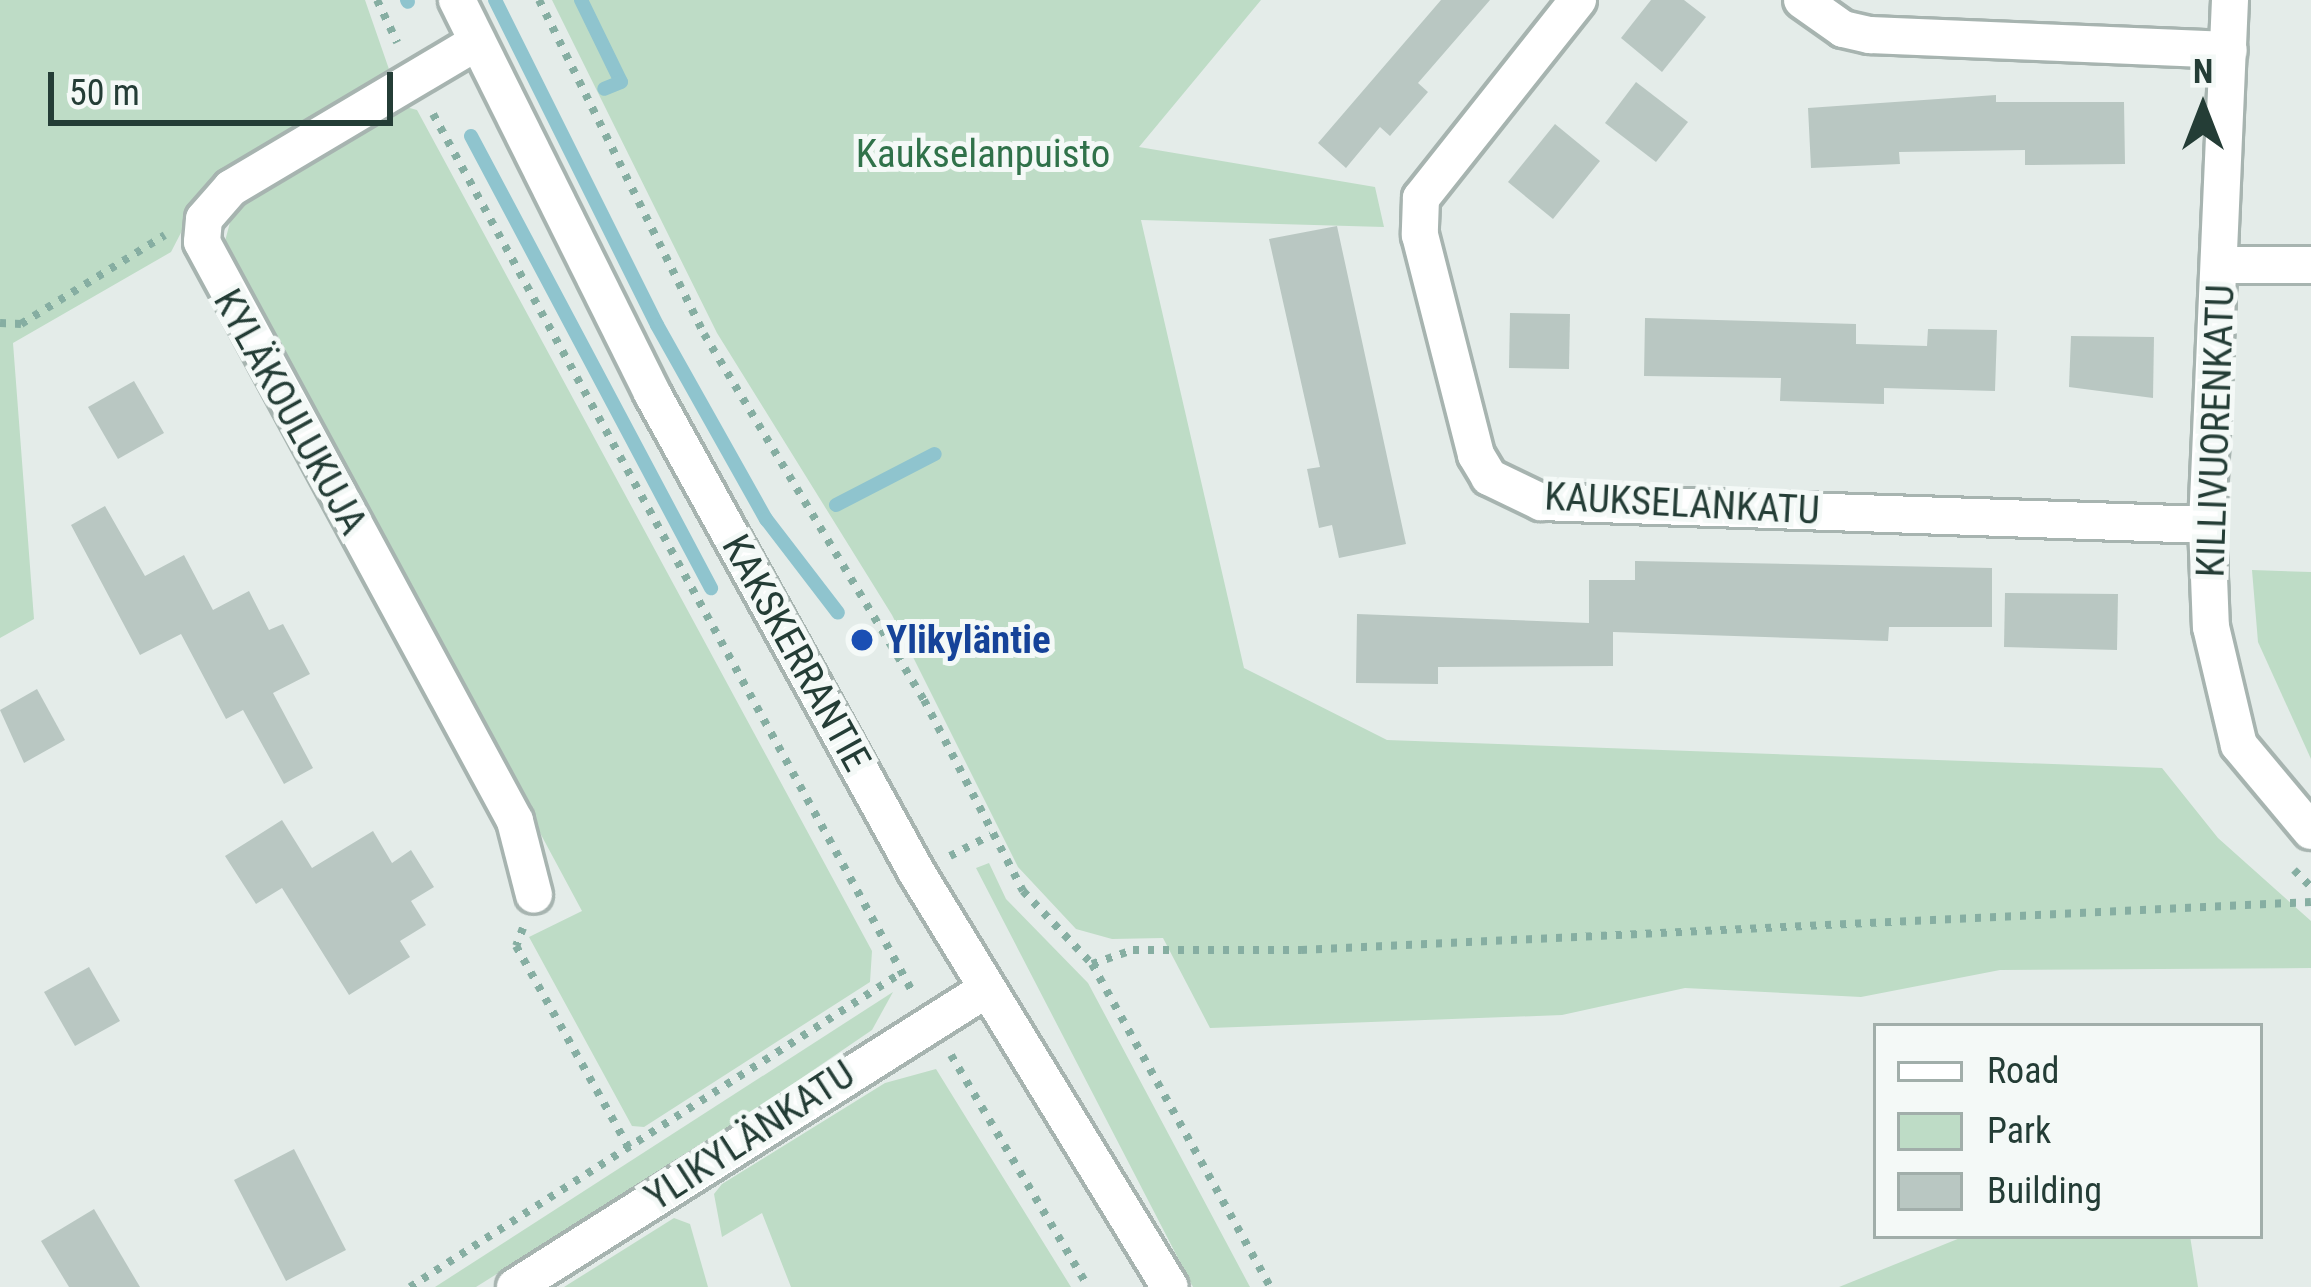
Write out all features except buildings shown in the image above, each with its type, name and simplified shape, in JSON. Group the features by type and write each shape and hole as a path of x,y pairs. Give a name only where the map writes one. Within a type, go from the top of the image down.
{"street":[{"name":"KAKSKERRANTIE","path":"457,0 652,393 987,989 1170,1287"},
{"name":"KAUKSELANKATU","path":"1578,0 1421,198 1425,257 1476,455 1489,477 1541,502 2207,525"},
{"path":"1802,0 1843,29 1870,35 2229,50"},
{"name":"KILLIVUORENKATU","path":"2230,0 2207,525 2211,627 2233,726 2276,796 2311,832"},
{"path":"214,204 477,42"},
{"name":"KYLÄKOULUKUJA","path":"214,204 203,219 208,263 515,821 534,895"},
{"path":"2221,265 2311,265"},
{"name":"YLIKYLÄNKATU","path":"515,1287 987,989"}],"path":[{"path":"376,0 415,80 901,973 1088,1287"},
{"path":"539,0 704,334 924,700 1023,891 1092,964 1270,1287"},
{"path":"0,323 21,324 214,204"},
{"path":"534,895 516,946 628,1148"},
{"path":"1092,964 1133,950 1324,949 2311,902"},
{"path":"410,1287 901,973"}],"green space":[{"path":"0,0 365,0 391,75 203,190 171,252 13,343 34,619 0,638"},
{"name":"Kaukselanpuisto","path":"552,0 1261,0 1139,147 1375,187 1384,227 1141,220 1244,668 1387,740 2162,768 2218,838 2311,921 2311,968 2000,970 1861,997 1685,988 1562,1015 1210,1028 1163,938 1112,939 1076,929 1018,867 892,615 717,333"},
{"path":"406,107 417,110 872,951 870,982 644,1127 632,1126 529,937 582,911 224,245 233,211 247,197"},
{"path":"2252,570 2311,572 2311,759 2258,642"},
{"path":"989,863 1006,899 1088,983 1250,1287 1193,1287 976,868"},
{"path":"893,992 872,1030 712,1139 476,1287 435,1287"},
{"path":"936,1069 1071,1287 791,1287 762,1213 722,1237 714,1194 722,1184 885,1083"},
{"path":"674,1218 690,1224 708,1287 564,1287"},
{"path":"1958,1239 2190,1239 2198,1287 1839,1287"}],"waterway":[{"path":"495,0 657,325 766,519 838,613"},
{"path":"581,0 621,82 604,89"},
{"path":"471,136 711,588"},
{"path":"836,505 935,454"}],"place":[{"name":"Ylikyläntie","path":"862,640"}]}
